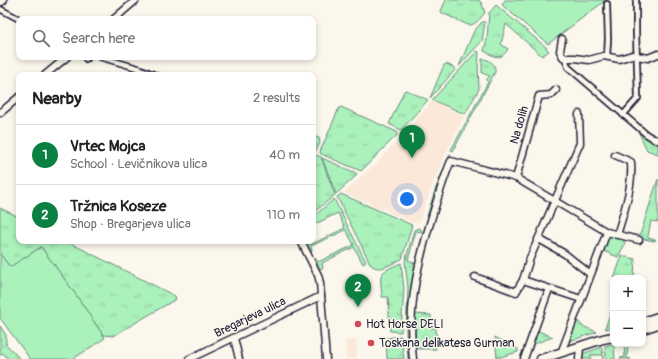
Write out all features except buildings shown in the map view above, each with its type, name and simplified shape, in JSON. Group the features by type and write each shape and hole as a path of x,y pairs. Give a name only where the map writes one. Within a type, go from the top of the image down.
{"street":[{"path":"117,16 136,0"},
{"path":"623,115 638,98 636,0"},
{"path":"607,4 607,57"},
{"path":"0,9 16,17"},
{"path":"562,39 560,51 568,66 623,115 646,134 656,140"},
{"path":"565,58 589,60 602,56 619,59 637,55 648,58 658,54"},
{"path":"49,72 63,60"},
{"path":"110,60 148,72"},
{"name":"Na dolih","path":"516,178 539,96 551,94 556,90"},
{"path":"0,113 16,100"},
{"path":"475,277 516,292 523,280 530,258 554,200 580,143 579,114"},
{"path":"615,155 631,162 628,197 617,235"},
{"path":"413,359 411,336 412,305 418,265 440,191 451,161 516,178 607,232 639,240"},
{"path":"561,353 607,232"},
{"path":"539,239 565,254 590,274"},
{"path":"302,244 318,275 326,359"},
{"path":"523,280 581,299"},
{"path":"524,359 549,289"},
{"name":"Bregarjeva ulica","path":"189,359 320,296"},
{"path":"646,321 658,316"},
{"path":"646,328 658,324"},
{"path":"542,359 610,336"},
{"path":"234,338 239,359"},
{"path":"603,339 610,338"},
{"path":"579,359 580,347"}],"shaded area":[{"path":"432,101 464,116 440,166 418,223 414,223 388,212 385,209 371,205 368,201 365,202 344,193 371,168 377,165 377,163 394,144 397,145 402,136"},
{"path":"356,340 357,359 346,359 346,341"}],"green space":[{"path":"446,0 479,0 485,13 475,23 468,25 442,13 441,11"},
{"path":"505,0 606,0 548,44 502,5"},
{"path":"496,5 549,51 542,56 506,24 501,44 508,49 505,53 500,57 497,57 484,51 487,38 489,13"},
{"path":"482,22 485,22 482,41 459,66 474,31"},
{"path":"477,51 479,52 479,89 465,114 432,100"},
{"path":"482,59 492,62 495,67 495,72 453,151 451,150 488,82 486,80 490,76 482,73"},
{"path":"447,64 456,69 430,98 444,65"},
{"path":"406,90 428,100 401,130 389,124 404,91"},
{"path":"341,107 397,132 397,135 361,171 321,154 320,152 339,108"},
{"path":"639,133 658,145 658,154 647,150"},
{"path":"316,137 319,138 320,143 316,151"},
{"path":"450,154 429,216 427,216 435,190"},
{"path":"316,155 321,157 335,195 316,211"},
{"path":"322,158 356,173 357,175 336,194"},
{"path":"658,179 658,222 651,221 648,236 648,238 656,240 654,241 639,238"},
{"path":"341,194 412,225 402,259 383,268 371,265 337,197"},
{"path":"334,199 366,262 363,264 354,247 322,263 323,268 318,269 313,260 314,258 318,262 354,245 346,230 316,244 316,242 345,228 338,213 316,224 316,214"},
{"path":"0,208 16,216 16,244 72,244 175,296 176,299 113,336 103,335 41,247 10,267 0,254"},
{"path":"418,228 421,229 422,232 416,231 408,260 415,264 408,308 410,359 408,359 406,331 408,288 405,262 414,230"},
{"path":"610,235 623,239 625,244 618,257 601,250 606,238"},
{"path":"307,244 315,244 311,246 311,252"},
{"path":"41,247 105,338 73,359 30,359 0,318 0,254 10,267"},
{"path":"622,256 635,259 634,275 615,275"},
{"path":"401,263 404,288 401,332 390,331 388,297 382,297 381,278 382,274 388,269"},
{"path":"415,314 431,315 431,328 436,328 436,349 418,349 415,335"},
{"path":"610,315 610,328 605,328"},
{"path":"574,320 579,322 582,326 597,332 570,341"},
{"path":"0,326 6,335 6,344 20,359 8,359 3,353 0,355"},
{"path":"536,330 553,337 531,345"},
{"path":"401,336 404,359 387,359 386,338"},
{"path":"495,337 518,349 518,352 497,358"},
{"path":"610,345 610,347 614,347 615,359 606,359 605,346"},
{"path":"602,347 603,359 602,355 591,355 591,359 582,359 582,354"},
{"path":"624,347 628,347 627,358 631,359 620,359 625,357"}],"place":[{"name":"Vrtec Mojca","path":"412,158"},
{"name":"Tržnica Koseze","path":"358,307"},
{"name":"Hot Horse DELI","path":"358,324"},
{"name":"Toskana delikatesa Gurman","path":"371,343"}]}
